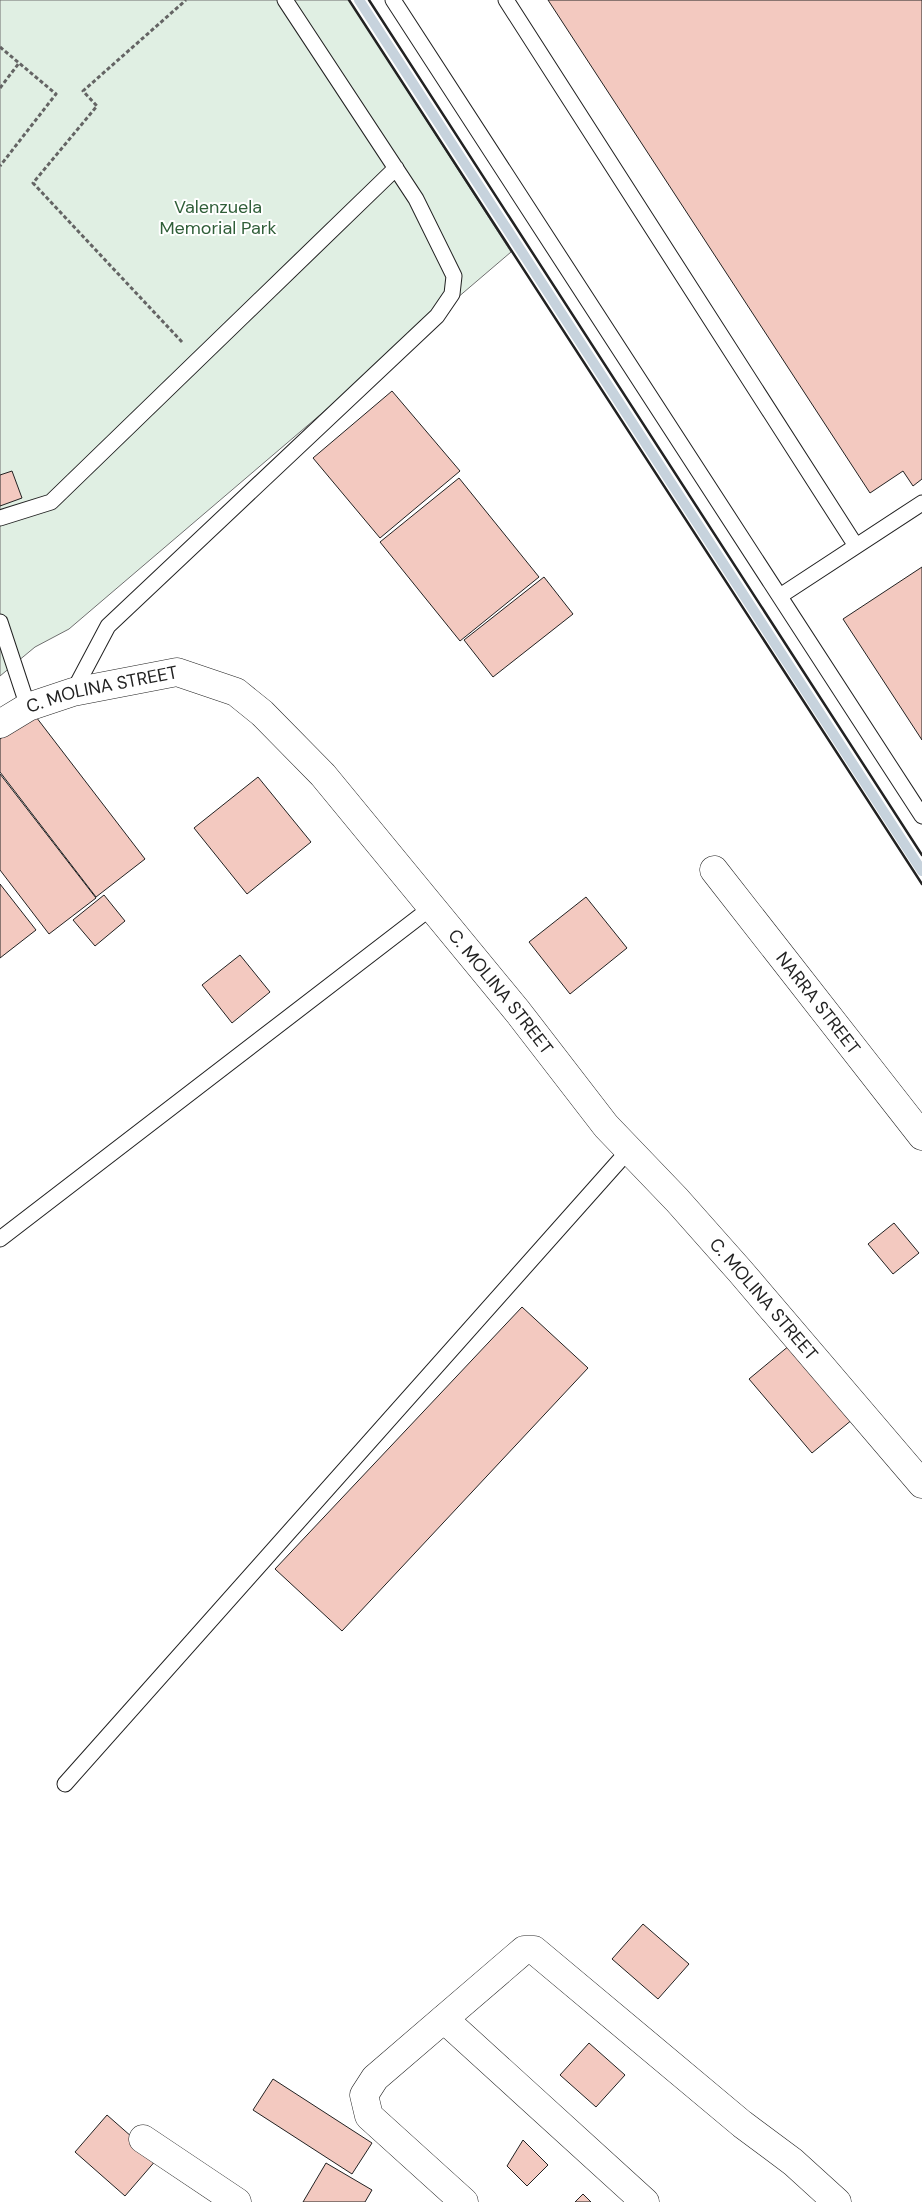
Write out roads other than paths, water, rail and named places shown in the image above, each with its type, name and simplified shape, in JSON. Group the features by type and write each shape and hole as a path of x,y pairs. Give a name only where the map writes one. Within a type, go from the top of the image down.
{"street":[{"name":"C. MOLINA STREET","path":"0,724 28,707 72,692 177,672 236,692 262,713 323,775 518,1012 606,1126 677,1200 740,1271 922,1484"},
{"name":"NARRA STREET","path":"714,870 922,1136"},
{"path":"464,2202 369,2116 364,2095 375,2078 524,1950 534,1950 742,2124 794,2162 836,2202"},
{"path":"444,2019 645,2202"},
{"path":"143,2139 237,2202"}],"lane":[{"path":"72,692 108,626 437,316 452,294 454,276 416,199 285,0"},
{"path":"393,0 922,816"},
{"path":"506,0 856,546"},
{"path":"0,518 50,502 396,168"},
{"path":"780,596 922,503"},
{"path":"0,622 28,707"},
{"path":"0,1239 432,907"},
{"path":"65,1784 628,1151"}],"waterway":[{"path":"359,0 922,871"}],"park label":[{"name":"Valenzuela Memorial Park","path":"218,217"}]}
